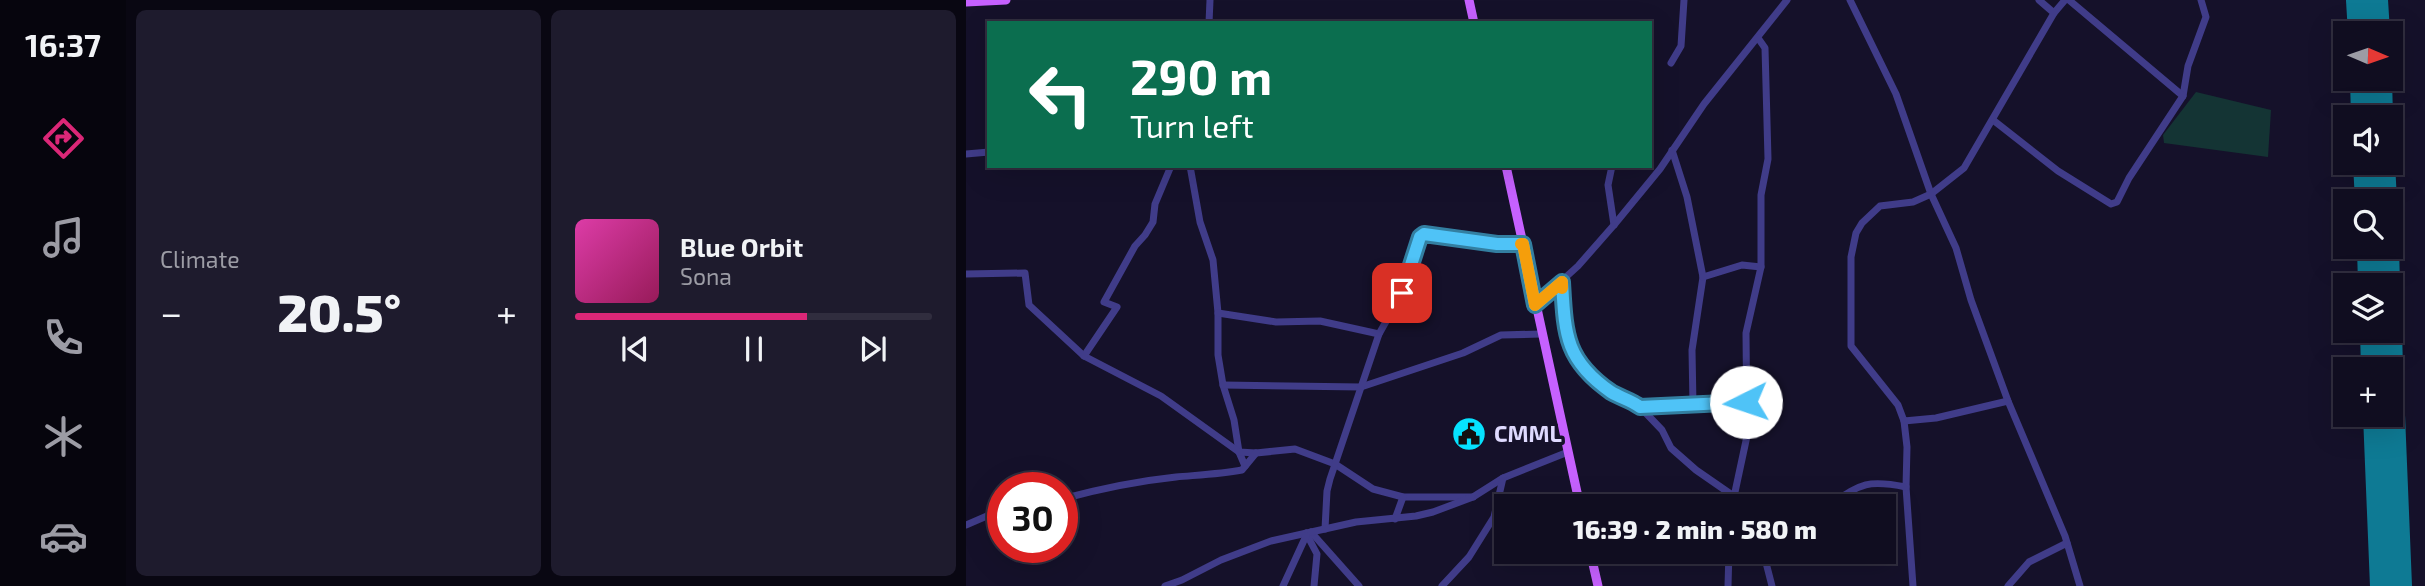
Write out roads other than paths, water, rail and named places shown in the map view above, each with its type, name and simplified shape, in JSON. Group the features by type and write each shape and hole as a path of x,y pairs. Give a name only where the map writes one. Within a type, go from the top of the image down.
{"main road":[{"path":"966,2 1006,0"},
{"path":"1469,0 1474,21"},
{"path":"1506,168 1577,494"},
{"path":"1593,564 1598,586"}],"street":[{"path":"1209,21 1210,0"},
{"path":"1671,62 1681,46 1684,0"},
{"path":"1535,305 1562,282 1614,225 1704,104 1787,0"},
{"path":"1850,0 1896,94 1931,194 1956,248 1971,300 2008,401 2067,543 2080,586"},
{"path":"2039,0 2054,13"},
{"path":"1913,586 1904,421 1898,405 1851,346 1851,257 1856,233 1862,223 1880,206 1913,202 1931,194 1964,168 2054,13 2067,0 2183,96"},
{"path":"1993,120 2058,171 2113,205 2183,96 2188,66 2206,17 2201,0"},
{"path":"1733,494 1747,436 1746,333 1760,267 1761,195 1768,159 1766,48 1758,38"},
{"path":"1672,150 1687,197 1703,277 1692,350 1693,405"},
{"path":"966,154 987,152"},
{"path":"1084,356 1117,307 1104,302 1135,246 1153,222 1155,204 1170,168"},
{"path":"1189,168 1200,222 1213,260 1218,313 1218,355 1223,384 1234,420 1239,452 1245,466"},
{"path":"1612,168 1608,185 1614,225"},
{"path":"1325,529 1327,491 1335,464 1379,334 1402,293 1420,237 1429,234 1497,244 1523,244"},
{"path":"1703,277 1742,265 1760,267"},
{"path":"966,274 1025,273 1029,304 1084,356 1159,395 1239,452 1295,449 1335,464 1373,489 1404,497 1473,497"},
{"path":"1562,282 1566,330 1575,358 1610,391 1640,407 1662,430 1671,448 1730,494"},
{"path":"1218,313 1276,322 1320,321 1379,334"},
{"path":"1223,384 1361,387 1463,353 1501,335 1541,334"},
{"path":"1904,421 1936,418 2008,401"},
{"path":"1640,407 1746,402"},
{"path":"1165,586 1271,541 1366,521 1433,512 1473,497 1503,478 1567,452"},
{"path":"1078,495 1128,484 1242,470 1255,453"},
{"path":"1442,586 1469,557 1494,517 1503,478"},
{"path":"1846,494 1860,485 1874,482 1906,487"},
{"path":"1395,519 1404,497"},
{"path":"966,525 987,516"},
{"path":"1283,586 1307,534"},
{"path":"1307,534 1317,554 1314,586"},
{"path":"1307,534 1359,586"},
{"path":"2008,586 2029,562 2067,543"},
{"path":"1728,586 1729,564"},
{"path":"1766,564 1772,586"}],"place":[{"name":"CMML","path":"1469,434"}]}
